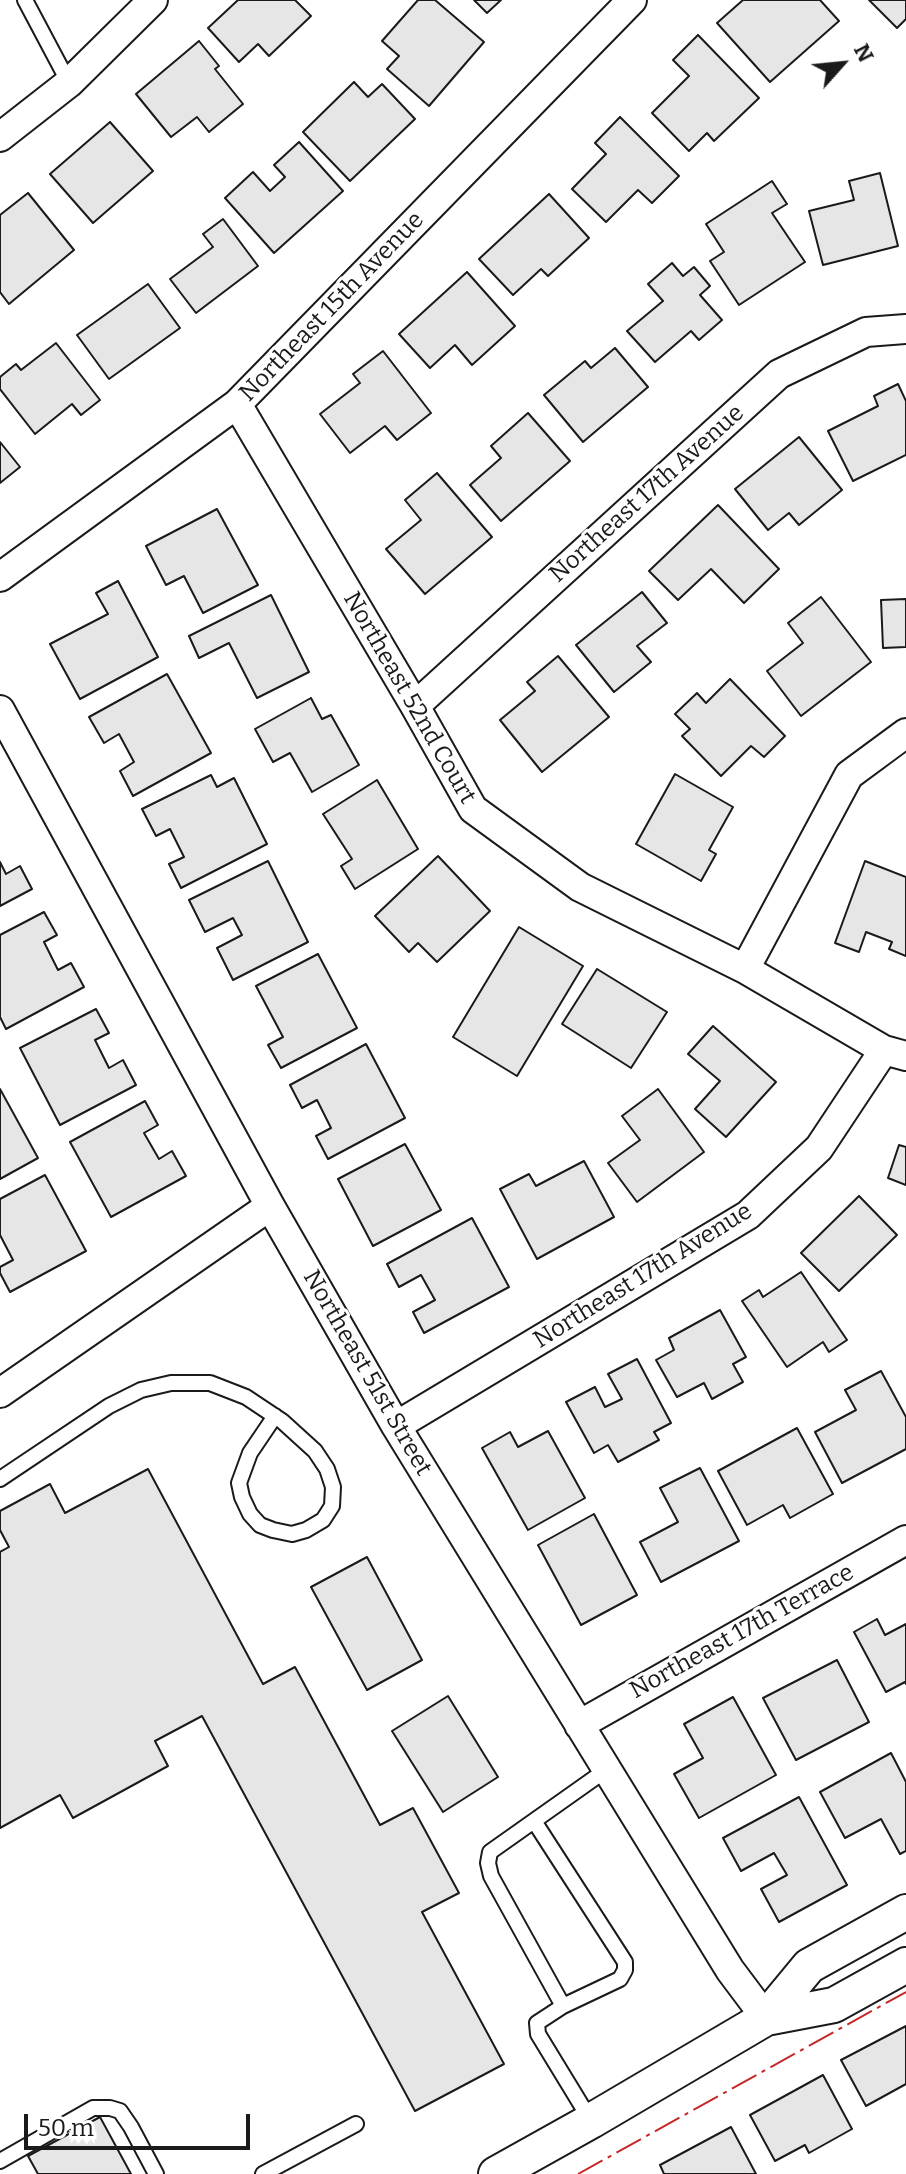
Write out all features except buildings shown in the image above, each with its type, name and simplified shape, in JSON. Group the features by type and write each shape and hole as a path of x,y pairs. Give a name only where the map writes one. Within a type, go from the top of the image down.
{"street":[{"path":"0,137 69,83 153,0"},
{"name":"Northeast 15th Avenue","path":"0,577 237,404 632,0"},
{"name":"Northeast 17th Avenue","path":"415,706 779,374 866,332 906,329"},
{"name":"Northeast 52nd Court","path":"237,404 473,809 580,887 745,969 895,1053"},
{"name":"Northeast 51st Street","path":"0,710 270,1206 396,1426 730,1970 766,2018"},
{"path":"745,969 849,775 906,733"},
{"name":"Northeast 17th Avenue","path":"396,1426 748,1215 819,1148 895,1053"},
{"path":"0,1393 270,1206"},
{"name":"Northeast 17th Terrace","path":"579,1725 906,1540"},
{"path":"766,2018 809,1966 906,1912"},
{"path":"496,2174 766,2018 834,2005 906,1965"}],"lane":[{"path":"25,0 69,83"},
{"path":"0,1479 109,1406 141,1390 171,1383 210,1383 246,1397 275,1416 315,1451 327,1469 333,1487 332,1506 323,1520 292,1534 260,1525 250,1514 239,1483 250,1453 275,1416"},
{"path":"563,2006 491,1876 488,1863 490,1852 606,1770"},
{"path":"534,1821 625,1962 620,1979 563,2006 537,2023 538,2034 591,2121"},
{"path":"0,2161 93,2108 110,2108 120,2111 156,2174"},
{"path":"263,2174 356,2124"}],"power":[{"path":"578,2174 906,1992"}]}
